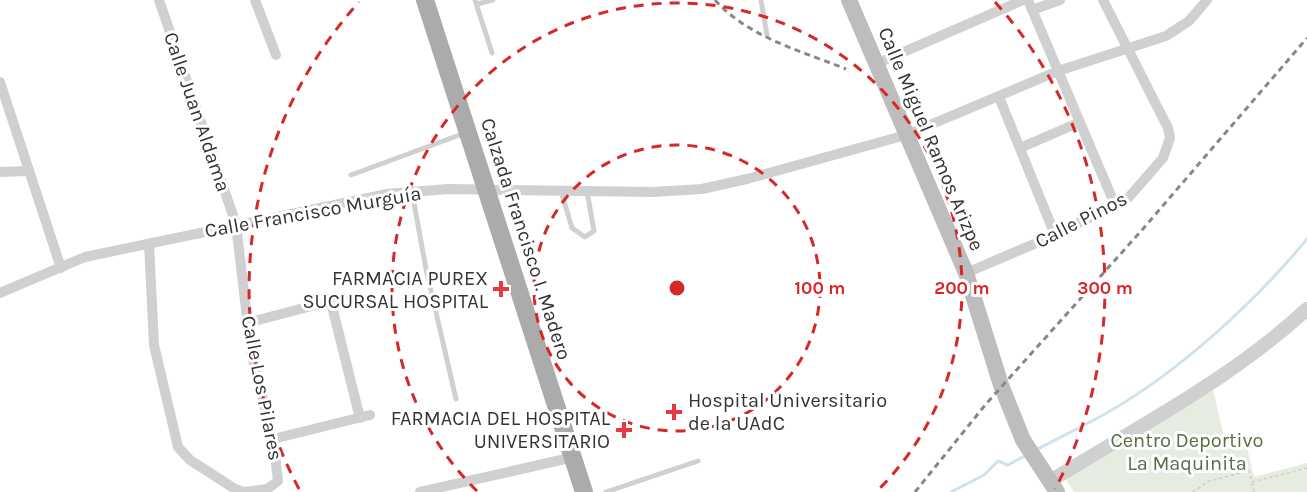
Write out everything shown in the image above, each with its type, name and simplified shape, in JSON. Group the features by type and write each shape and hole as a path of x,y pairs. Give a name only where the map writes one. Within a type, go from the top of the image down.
{"main road":[{"name":"Calzada Francisco I. Madero","path":"425,0 584,492"},
{"name":"Calle Miguel Ramos Arizpe","path":"849,0 966,273 1001,385 1023,440 1049,480"}],"street":[{"name":"Calle Juan Aldama","path":"159,0 236,224"},
{"path":"255,0 276,55"},
{"path":"876,64 1023,0"},
{"path":"1060,0 1030,5 1115,205"},
{"path":"1103,0 1125,47"},
{"name":"Calle Francisco Murguía","path":"0,293 85,257 236,224 411,191 487,189 653,192 702,189 906,135 1058,71 1177,31 1207,0"},
{"name":"Calle Pinos","path":"966,273 1055,235 1129,197 1163,158 1170,138 1125,47"},
{"path":"0,82 61,268"},
{"path":"999,97 1055,235"},
{"path":"1020,148 1080,122"},
{"path":"0,172 29,171"},
{"name":"Calle Los Pilares","path":"149,244 154,345 178,447 190,460 227,484 244,492 267,489 278,481 273,439 255,374 236,224"},
{"path":"247,322 342,298"},
{"path":"273,439 365,416 331,302"},
{"path":"1049,480 1237,367 1272,342 1307,309"},
{"path":"420,492 574,457"}],"lane":[{"path":"492,53 476,2 493,0"},
{"path":"761,0 767,35"},
{"path":"351,175 468,131"},
{"path":"561,190 572,228 585,237 594,231 587,191"},
{"path":"411,191 456,399"},
{"path":"606,492 698,462"}],"path":[{"path":"1252,482 1307,468"},
{"path":"1193,492 1209,481 1249,471 1254,492"}],"green space":[{"name":"Centro Deportivo La Maquinita","path":"1213,390 1226,445 1245,440 1254,477 1307,463 1307,492 1074,492 1065,478"}],"waterway":[{"path":"1036,450 1110,411 1190,355 1241,310 1307,239"},
{"path":"951,492 984,475 998,461 1008,465 1028,454"}],"railway":[{"path":"715,0 743,24 776,42 846,69"},
{"path":"915,492 986,404 1142,230 1307,38"}],"place":[{"name":"FARMACIA PUREX SUCURSAL HOSPITAL","path":"501,289"},
{"name":"Hospital Universitario de la UAdC","path":"674,412"},
{"name":"FARMACIA DEL HOSPITAL UNIVERSITARIO","path":"624,430"}]}
